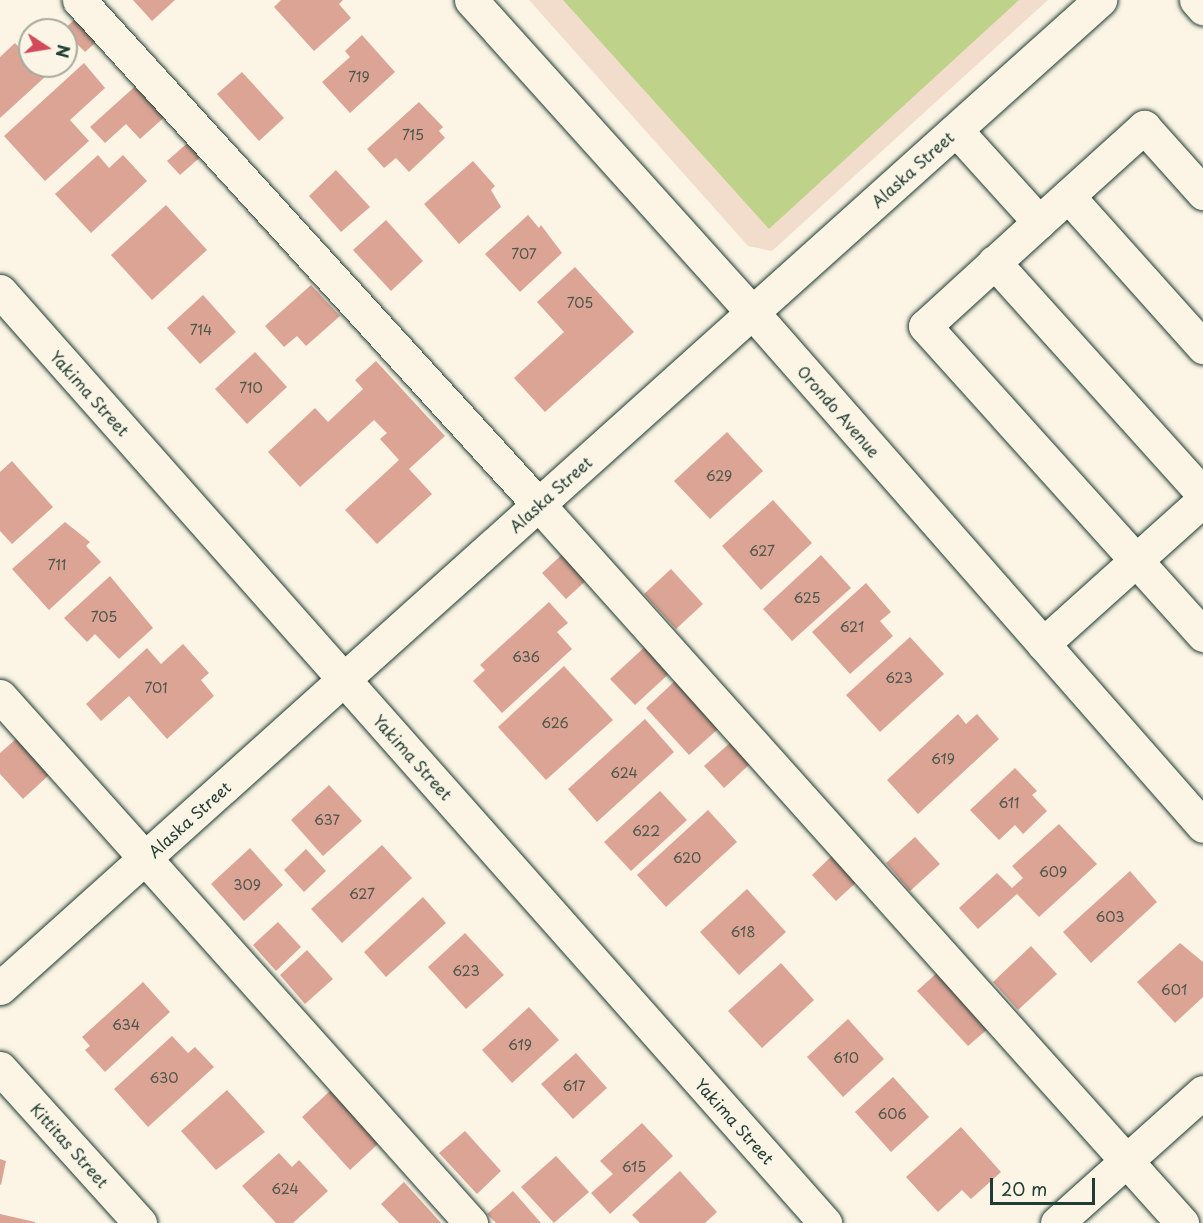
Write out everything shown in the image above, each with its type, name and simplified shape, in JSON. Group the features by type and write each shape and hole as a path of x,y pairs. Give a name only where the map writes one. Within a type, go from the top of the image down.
{"street":[{"path":"79,0 539,505 1182,1223"},
{"name":"Orondo Avenue","path":"471,0 753,313 1203,826"},
{"name":"Alaska Street","path":"0,988 1100,0"},
{"path":"1196,0 1203,8"},
{"path":"1203,193 1144,127 925,326 1203,636"},
{"path":"956,130 1039,222"},
{"path":"1068,196 1203,347"},
{"path":"994,262 1203,494"},
{"name":"Yakima Street","path":"0,291 825,1223"},
{"path":"1043,644 1203,500"},
{"path":"0,696 143,860 471,1223"},
{"name":"Kittitas Street","path":"0,1068 140,1223"},
{"path":"1057,1223 1203,1092"}],"shaded area":[{"path":"529,0 1048,0 772,251 748,246"}],"green space":[{"path":"563,0 1019,0 769,229"}],"building":[{"path":"133,0 175,0 152,21"},
{"path":"281,0 343,0 339,4 351,18 314,51 274,7"},
{"path":"82,13 103,36 85,52 78,45 76,18"},
{"path":"362,35 395,72 350,113 322,82 350,57 345,51"},
{"path":"15,43 18,46 18,78 44,78 0,118 0,57"},
{"path":"84,63 105,88 70,120 89,141 45,181 4,136 68,78 78,78 78,68"},
{"path":"242,72 284,118 259,141 217,94"},
{"path":"141,81 169,113 140,139 126,124 105,143 90,127"},
{"path":"419,102 443,127 439,131 445,138 409,172 396,158 384,168 367,149"},
{"path":"192,139 205,153 180,175 167,161"},
{"path":"98,155 109,168 123,155 147,181 91,233 55,194"},
{"path":"473,161 495,186 491,190 501,207 459,244 424,204"},
{"path":"336,170 370,207 341,232 309,196"},
{"path":"166,205 207,250 152,300 111,255"},
{"path":"528,215 539,228 541,225 562,253 520,292 485,254"},
{"path":"386,220 423,261 391,291 353,250"},
{"path":"575,267 634,332 545,412 514,378 564,332 537,302"},
{"path":"311,285 340,316 306,346 297,336 284,347 265,326"},
{"path":"203,295 236,332 200,364 167,328"},
{"path":"255,352 287,387 247,424 215,389"},
{"path":"376,361 445,436 409,469 432,494 377,544 345,510 399,460 380,439 387,433 374,420 300,487 268,452 315,408 328,422 363,389 355,380"},
{"path":"727,432 763,471 710,519 674,481"},
{"path":"12,461 53,507 12,544 0,531 0,472"},
{"path":"773,500 812,543 761,590 722,546"},
{"path":"65,522 90,542 86,546 101,562 49,610 12,569"},
{"path":"566,551 590,577 566,599 542,573"},
{"path":"821,555 851,588 792,641 763,609"},
{"path":"671,569 703,604 676,629 644,594"},
{"path":"110,576 153,628 119,659 95,634 87,642 64,618"},
{"path":"866,583 891,612 880,621 893,636 850,674 812,632"},
{"path":"549,602 568,623 557,632 572,649 502,713 473,681 485,670 480,665"},
{"path":"910,637 944,674 880,732 846,695"},
{"path":"649,643 673,670 635,705 610,679"},
{"path":"183,644 209,673 201,680 214,696 167,739 129,696 101,721 86,704 147,648 161,664"},
{"path":"564,666 613,720 546,780 498,727"},
{"path":"675,681 718,729 689,755 646,708"},
{"path":"958,714 966,724 977,714 999,739 918,814 887,780"},
{"path":"645,719 674,752 597,822 568,789"},
{"path":"16,739 49,775 23,799 0,774 0,753"},
{"path":"731,742 751,763 724,788 704,766"},
{"path":"1015,768 1037,791 1032,795 1047,811 1023,834 1015,825 999,840 970,810"},
{"path":"329,785 362,821 323,856 291,820"},
{"path":"660,791 687,820 631,871 604,842"},
{"path":"708,810 737,842 666,907 637,875"},
{"path":"1059,824 1097,864 1039,917 1017,894 978,929 959,908 997,873 1012,888 1023,878 1012,866"},
{"path":"915,837 940,864 910,891 886,863"},
{"path":"382,845 412,878 342,943 311,909"},
{"path":"250,848 283,885 244,921 211,884"},
{"path":"306,849 326,871 304,892 284,870"},
{"path":"837,851 861,878 836,901 812,875"},
{"path":"1130,871 1157,902 1091,963 1063,932"},
{"path":"747,889 786,932 739,975 700,932"},
{"path":"423,897 446,923 386,977 364,952"},
{"path":"278,922 301,947 276,971 253,945"},
{"path":"465,933 504,975 466,1009 428,967"},
{"path":"1180,943 1203,962 1203,997 1175,1023 1137,982"},
{"path":"1031,946 1057,974 1018,1010 993,982"},
{"path":"307,950 333,979 305,1004 280,975"},
{"path":"781,963 814,1000 762,1048 728,1011"},
{"path":"939,971 990,1027 968,1046 917,991"},
{"path":"143,982 170,1012 105,1072 85,1050 90,1046 82,1037"},
{"path":"529,1007 559,1040 512,1083 482,1050"},
{"path":"848,1019 884,1059 843,1097 807,1057"},
{"path":"172,1036 188,1053 195,1047 214,1067 148,1127 114,1089"},
{"path":"576,1053 607,1088 573,1119 541,1084"},
{"path":"893,1077 929,1117 891,1152 855,1112"},
{"path":"227,1090 265,1132 216,1170 181,1131"},
{"path":"331,1090 379,1143 350,1170 302,1117"},
{"path":"642,1123 673,1156 610,1214 591,1193 613,1174 600,1161"},
{"path":"961,1127 1001,1172 971,1199 962,1190 938,1212 906,1177"},
{"path":"465,1131 501,1171 477,1194 439,1153"},
{"path":"279,1153 292,1167 299,1160 328,1191 293,1223 276,1223 242,1186"},
{"path":"556,1156 589,1192 554,1223 521,1187"},
{"path":"0,1159 6,1161 1,1185 0,1184"},
{"path":"680,1171 717,1212 705,1223 640,1223 632,1215"},
{"path":"404,1182 441,1223 399,1223 381,1204"},
{"path":"513,1191 541,1223 496,1223 487,1214"},
{"path":"0,1214 35,1222 35,1223 0,1223"}]}
